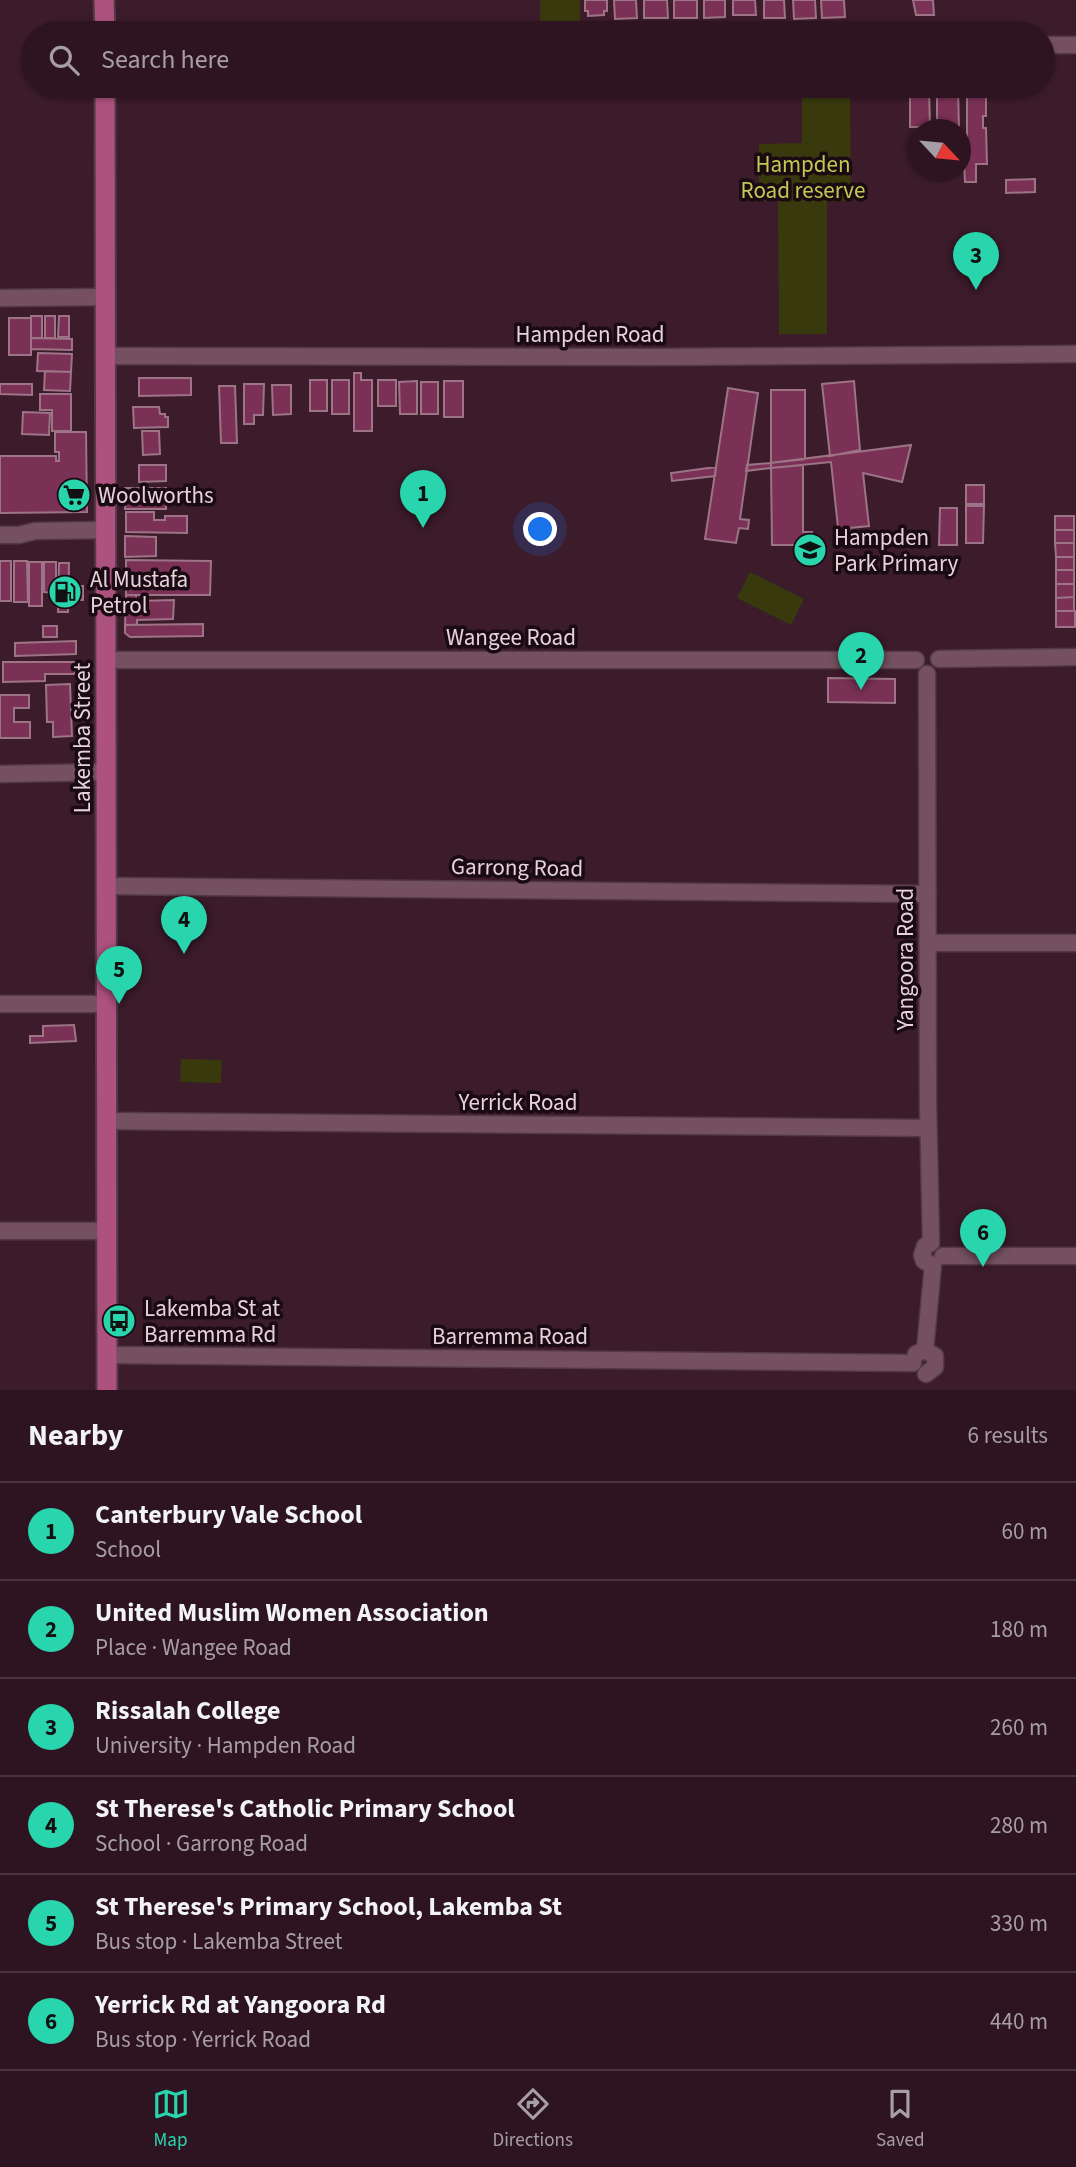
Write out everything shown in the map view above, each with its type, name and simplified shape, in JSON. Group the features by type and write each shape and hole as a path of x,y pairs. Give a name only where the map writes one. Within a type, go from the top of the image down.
{"main road":[{"path":"104,0 104,21"},
{"name":"Lakemba Street","path":"105,98 107,1390"}],"street":[{"path":"1055,45 1076,45"},
{"path":"0,298 104,297"},
{"name":"Hampden Road","path":"104,356 655,357 1076,354"},
{"path":"0,525 19,525 36,531"},
{"path":"0,535 36,531 106,530"},
{"path":"920,653 934,653 939,659 937,670 927,674 918,669 916,660 920,653"},
{"path":"939,659 1076,657"},
{"name":"Wangee Road","path":"106,660 916,660"},
{"name":"Yangoora Road","path":"927,674 928,1128 931,1244 925,1246 922,1255 926,1264 938,1261"},
{"path":"0,774 106,772"},
{"name":"Garrong Road","path":"106,886 928,894"},
{"path":"928,943 1076,943"},
{"path":"0,1004 106,1003"},
{"name":"Yerrick Road","path":"107,1121 928,1128"},
{"path":"0,1231 107,1231"},
{"path":"925,1350 938,1261 1076,1256"},
{"path":"925,1350 932,1353 936,1360 927,1382 913,1363 915,1355 925,1350"},
{"name":"Barremma Road","path":"107,1355 913,1363"}],"green space":[{"path":"540,0 580,0 580,21 540,21"},
{"name":"Hampden Road reserve","path":"802,98 850,98 851,201 827,202 827,334 779,334 778,201 759,201 759,144 802,143"},
{"path":"750,572 804,599 791,625 737,598"},
{"path":"181,1059 222,1060 221,1083 180,1082"}],"building":[{"path":"585,0 607,0 607,11 604,11 604,15 588,16"},
{"path":"614,0 636,0 637,18 615,19"},
{"path":"644,0 667,0 668,18 644,18"},
{"path":"674,0 697,0 697,18 674,18"},
{"path":"704,0 725,0 725,17 704,18"},
{"path":"733,0 755,0 756,15 733,15"},
{"path":"764,0 784,0 785,18 764,18"},
{"path":"793,0 815,0 816,18 794,19"},
{"path":"821,0 844,0 845,17 822,18"},
{"path":"913,0 933,0 934,15 916,15"},
{"path":"910,98 929,98 930,119 910,119"},
{"path":"937,98 958,98 959,119 937,119"},
{"path":"967,98 986,98 983,128 986,128 987,164 976,164 976,182 971,182 971,119 967,119"},
{"path":"1035,179 1035,192 1006,193 1006,180"},
{"path":"31,316 42,316 42,338 31,338"},
{"path":"45,316 55,316 55,338 45,338"},
{"path":"59,316 69,316 69,337 58,337"},
{"path":"9,318 31,318 31,355 9,355"},
{"path":"31,338 72,339 72,350 31,349"},
{"path":"38,353 72,354 71,372 37,371"},
{"path":"45,371 71,372 70,391 44,390"},
{"path":"354,373 361,373 361,380 372,380 372,431 354,431"},
{"path":"139,378 191,378 191,395 139,396"},
{"path":"310,380 327,380 327,411 310,411"},
{"path":"332,380 349,380 349,414 332,414"},
{"path":"378,380 396,380 396,406 378,406"},
{"path":"417,381 417,414 400,414 399,382"},
{"path":"444,381 463,381 463,417 444,417"},
{"path":"854,381 860,450 830,456 822,384"},
{"path":"421,382 438,382 438,414 421,414"},
{"path":"0,384 32,384 32,395 0,394"},
{"path":"244,384 264,384 263,415 254,415 254,424 244,424"},
{"path":"272,385 291,385 291,414 273,415"},
{"path":"219,386 235,386 237,443 221,443"},
{"path":"728,388 758,393 740,519 749,520 748,529 739,528 736,543 705,539"},
{"path":"771,390 805,390 805,459 771,463"},
{"path":"40,394 71,394 71,431 52,431 52,410 40,410"},
{"path":"133,407 159,407 160,414 168,417 168,427 134,428"},
{"path":"23,412 50,413 49,435 22,434"},
{"path":"142,431 159,431 160,454 143,455"},
{"path":"55,432 86,432 87,512 0,513 0,456 56,456 56,461 59,461 59,452 55,452"},
{"path":"911,445 902,482 863,473 869,526 850,528 851,536 839,537 831,462 771,468 771,463"},
{"path":"771,463 771,468 746,471 747,465"},
{"path":"139,465 166,465 166,481 139,482"},
{"path":"803,465 803,532 812,532 812,541 803,541 803,545 772,545 771,468"},
{"path":"716,467 715,476 672,481 671,473"},
{"path":"966,485 984,485 984,504 966,504"},
{"path":"125,488 166,488 166,509 125,509"},
{"path":"966,506 984,506 983,543 966,543"},
{"path":"940,508 957,508 957,545 939,545"},
{"path":"126,512 154,512 154,520 165,520 165,516 187,516 187,533 126,532"},
{"path":"1055,516 1074,516 1074,530 1055,530"},
{"path":"1055,530 1074,530 1074,543 1055,543"},
{"path":"125,536 156,537 156,556 125,557"},
{"path":"1055,543 1074,543 1074,557 1056,557"},
{"path":"1056,557 1074,557 1074,570 1056,570"},
{"path":"126,560 211,561 210,595 126,595"},
{"path":"0,561 11,561 11,601 0,601"},
{"path":"14,561 27,561 28,602 14,602"},
{"path":"29,562 42,562 42,606 29,606"},
{"path":"44,562 56,562 56,593 44,592"},
{"path":"59,563 69,563 68,612 58,612"},
{"path":"1056,570 1074,570 1074,584 1056,584"},
{"path":"1056,584 1074,584 1074,597 1056,598"},
{"path":"70,586 83,586 83,600 69,599"},
{"path":"126,595 136,595 136,601 174,600 173,619 137,620 137,625 125,625"},
{"path":"1074,597 1074,611 1056,611 1056,598"},
{"path":"1056,611 1075,611 1075,627 1056,627"},
{"path":"203,624 203,636 130,637 125,633 125,625"},
{"path":"43,626 57,626 57,637 43,637"},
{"path":"76,641 76,654 15,656 15,643"},
{"path":"3,662 75,662 75,674 45,674 45,681 3,682"},
{"path":"828,678 895,679 895,703 828,702"},
{"path":"70,684 72,736 53,737 53,722 47,722 46,685"},
{"path":"0,695 29,695 29,708 14,708 14,722 30,722 30,738 0,738"},
{"path":"74,1025 76,1041 30,1043 30,1036 43,1036 43,1026"}],"place":[{"name":"Rissalah College","path":"976,290"},
{"name":"Woolworths","path":"74,495"},
{"name":"Canterbury Vale School","path":"423,528"},
{"name":"Hampden Park Primary","path":"810,550"},
{"name":"Al Mustafa Petrol","path":"65,592"},
{"name":"United Muslim Women Association","path":"861,690"},
{"name":"St Therese's Catholic Primary School","path":"184,954"},
{"name":"St Therese's Primary School, Lakemba St","path":"119,1004"},
{"name":"Yerrick Rd at Yangoora Rd","path":"983,1267"},
{"name":"Lakemba St at Barremma Rd","path":"119,1321"}]}
